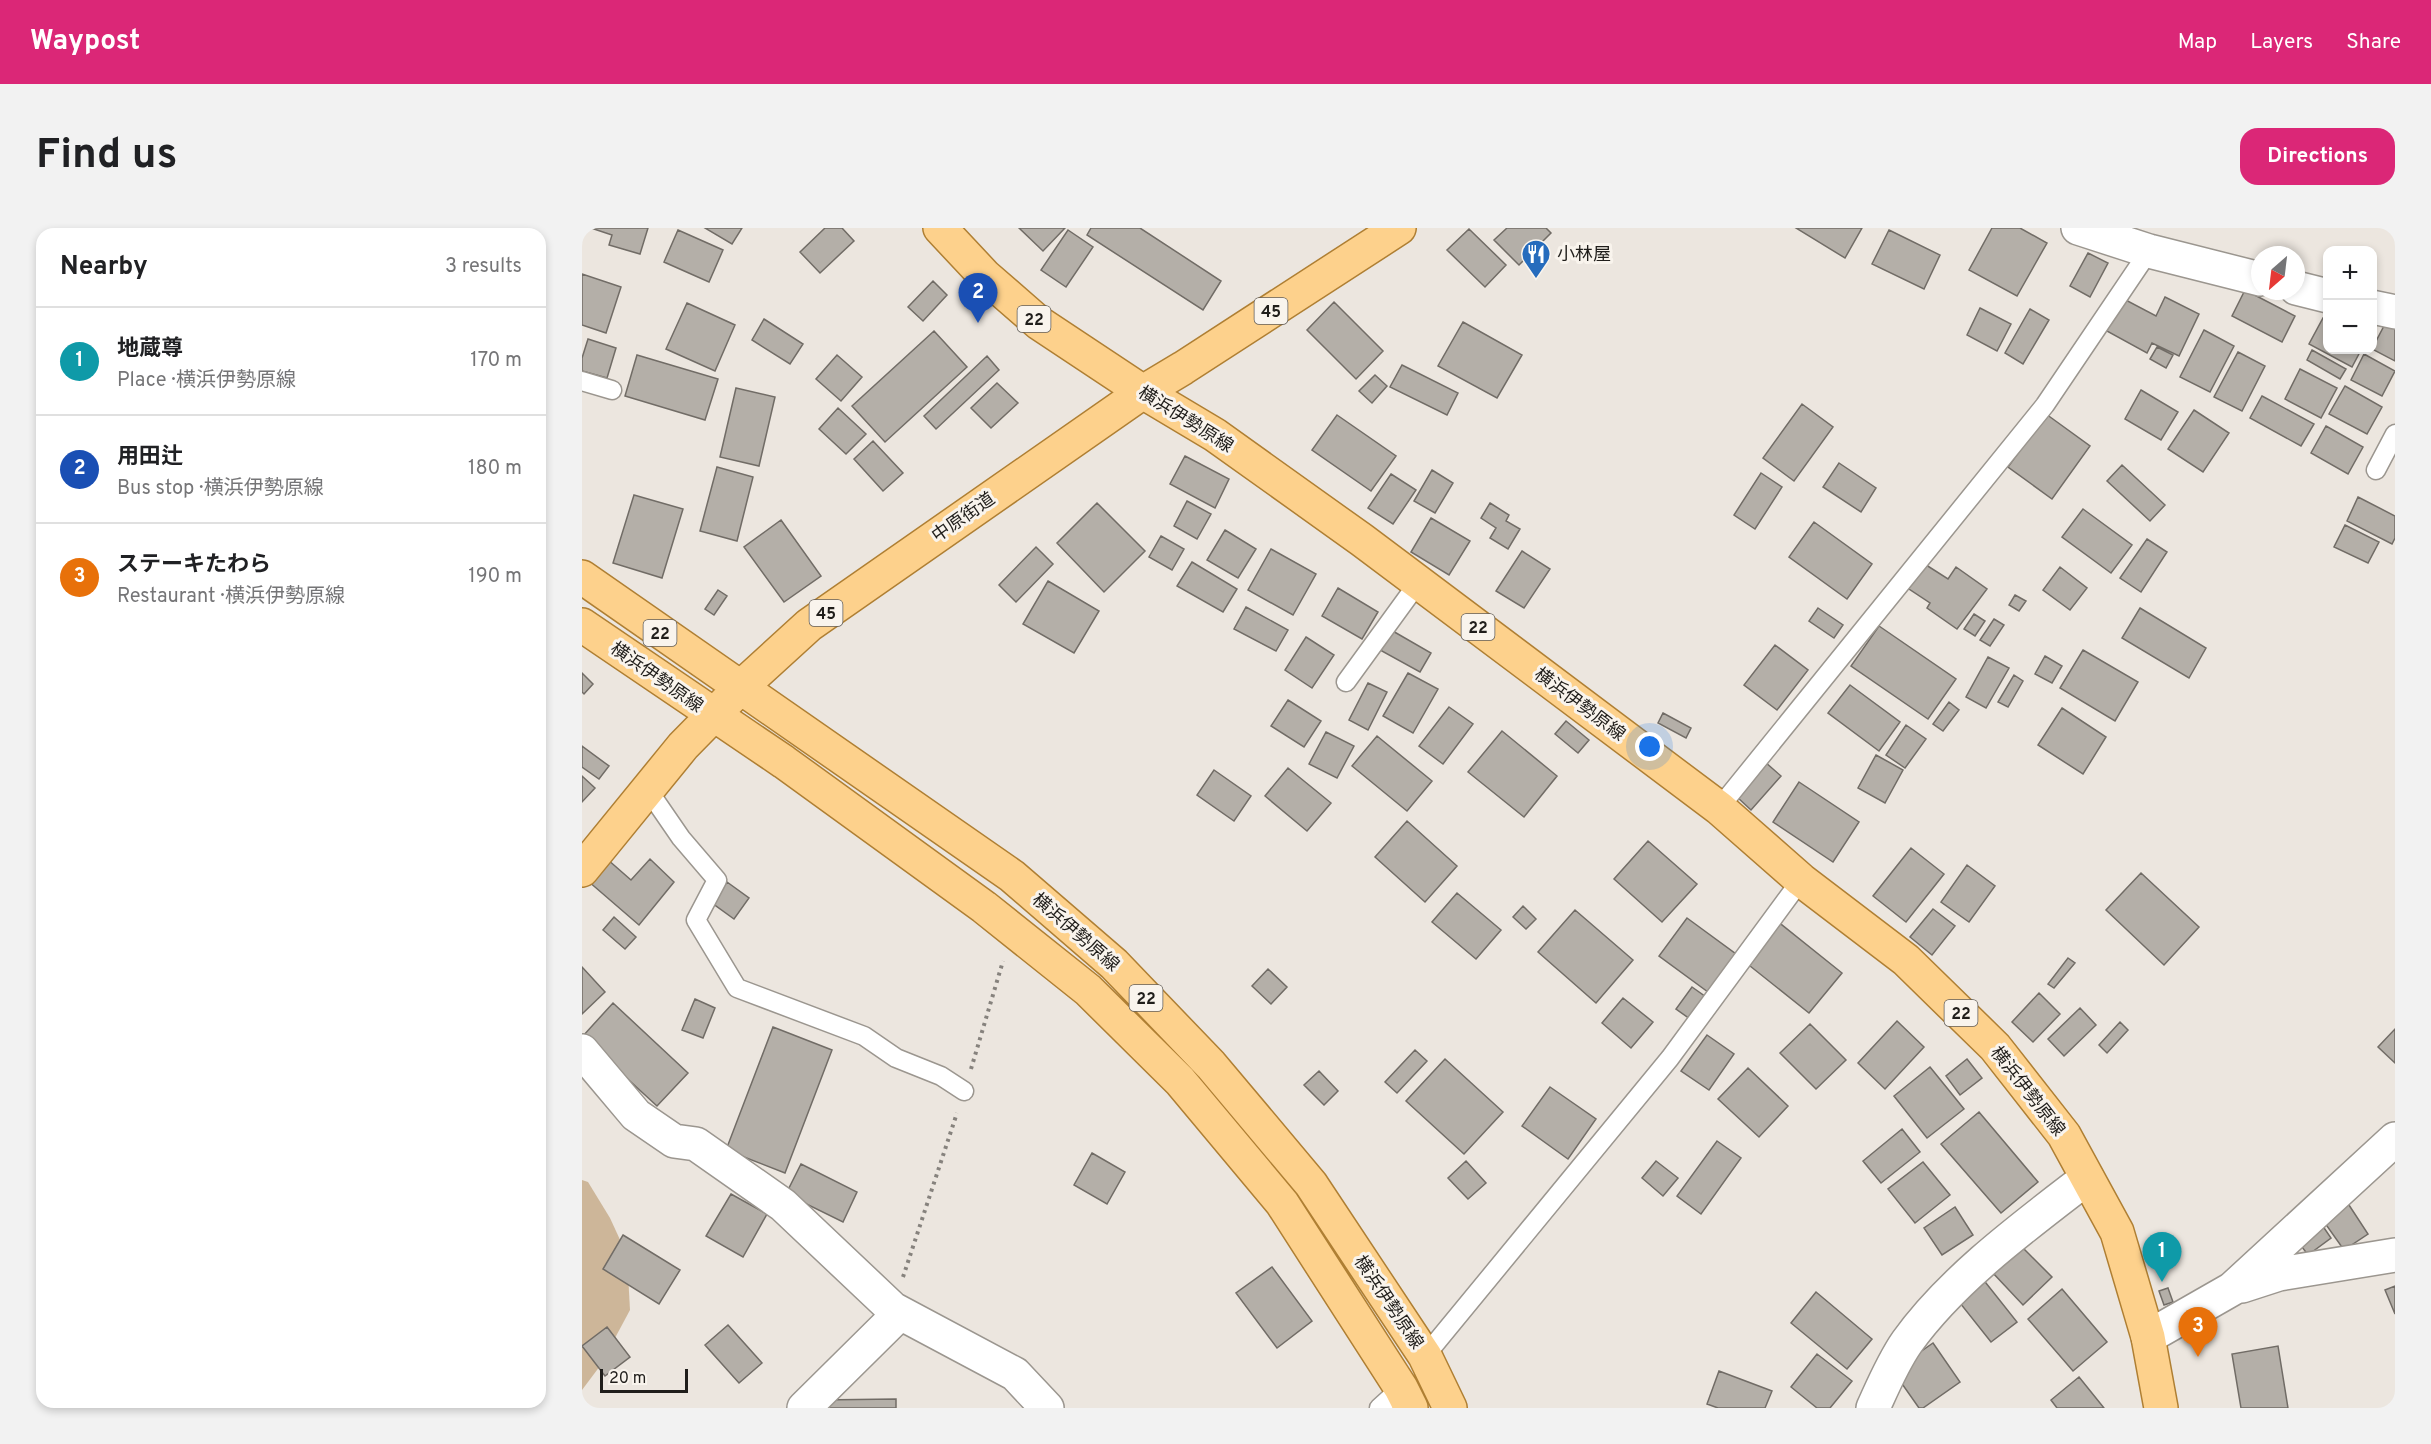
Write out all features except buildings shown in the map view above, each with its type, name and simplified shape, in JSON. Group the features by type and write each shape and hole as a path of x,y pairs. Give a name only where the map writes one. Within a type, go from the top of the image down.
{"main road":[{"name":"横浜伊勢原線","path":"940,228 985,276 1039,323 1143,392 1215,435 1418,583 1719,808 1801,880 1906,960 1995,1047 2064,1135 2117,1232 2148,1337 2161,1408"},
{"name":"中原街道","path":"582,870 713,715 809,625 1143,392 1399,228"},
{"name":"横浜伊勢原線","path":"582,577 1012,876 1114,964 1211,1065 1311,1185 1425,1356 1450,1408"},
{"name":"横浜伊勢原線","path":"582,625 783,762 1013,929 1088,990 1180,1081 1282,1203 1397,1401"}],"street":[{"path":"2078,228 2149,251 2251,277"},
{"path":"2305,290 2323,295"},
{"path":"2377,308 2395,312"},
{"path":"582,1051 636,1115 674,1141 696,1144 783,1205 897,1311 1015,1374 1047,1408"},
{"path":"2232,1289 2395,1139"},
{"path":"1873,1408 1907,1343 1943,1301 2008,1238 2087,1178"},
{"path":"2148,1337 2232,1289 2279,1274 2395,1255"},
{"path":"804,1408 897,1311"}],"lane":[{"path":"1719,808 2044,405 2149,251"},
{"path":"582,381 612,390"},
{"path":"2376,470 2395,434"},
{"path":"1346,682 1418,583"},
{"path":"648,790 681,838 717,880 696,920 737,988 864,1036 896,1058 941,1076 964,1092"},
{"path":"1425,1356 1670,1058 1801,880"}],"path":[{"path":"897,1311 1013,929"}],"shaded area":[{"path":"582,1180 588,1182 610,1218 627,1255 630,1310 600,1366 582,1390"}],"place":[{"name":"小林屋","path":"1536,280"},
{"name":"用田辻","path":"978,323"},
{"name":"地蔵尊","path":"2162,1282"},
{"name":"ステーキたわら","path":"2198,1357"}]}
